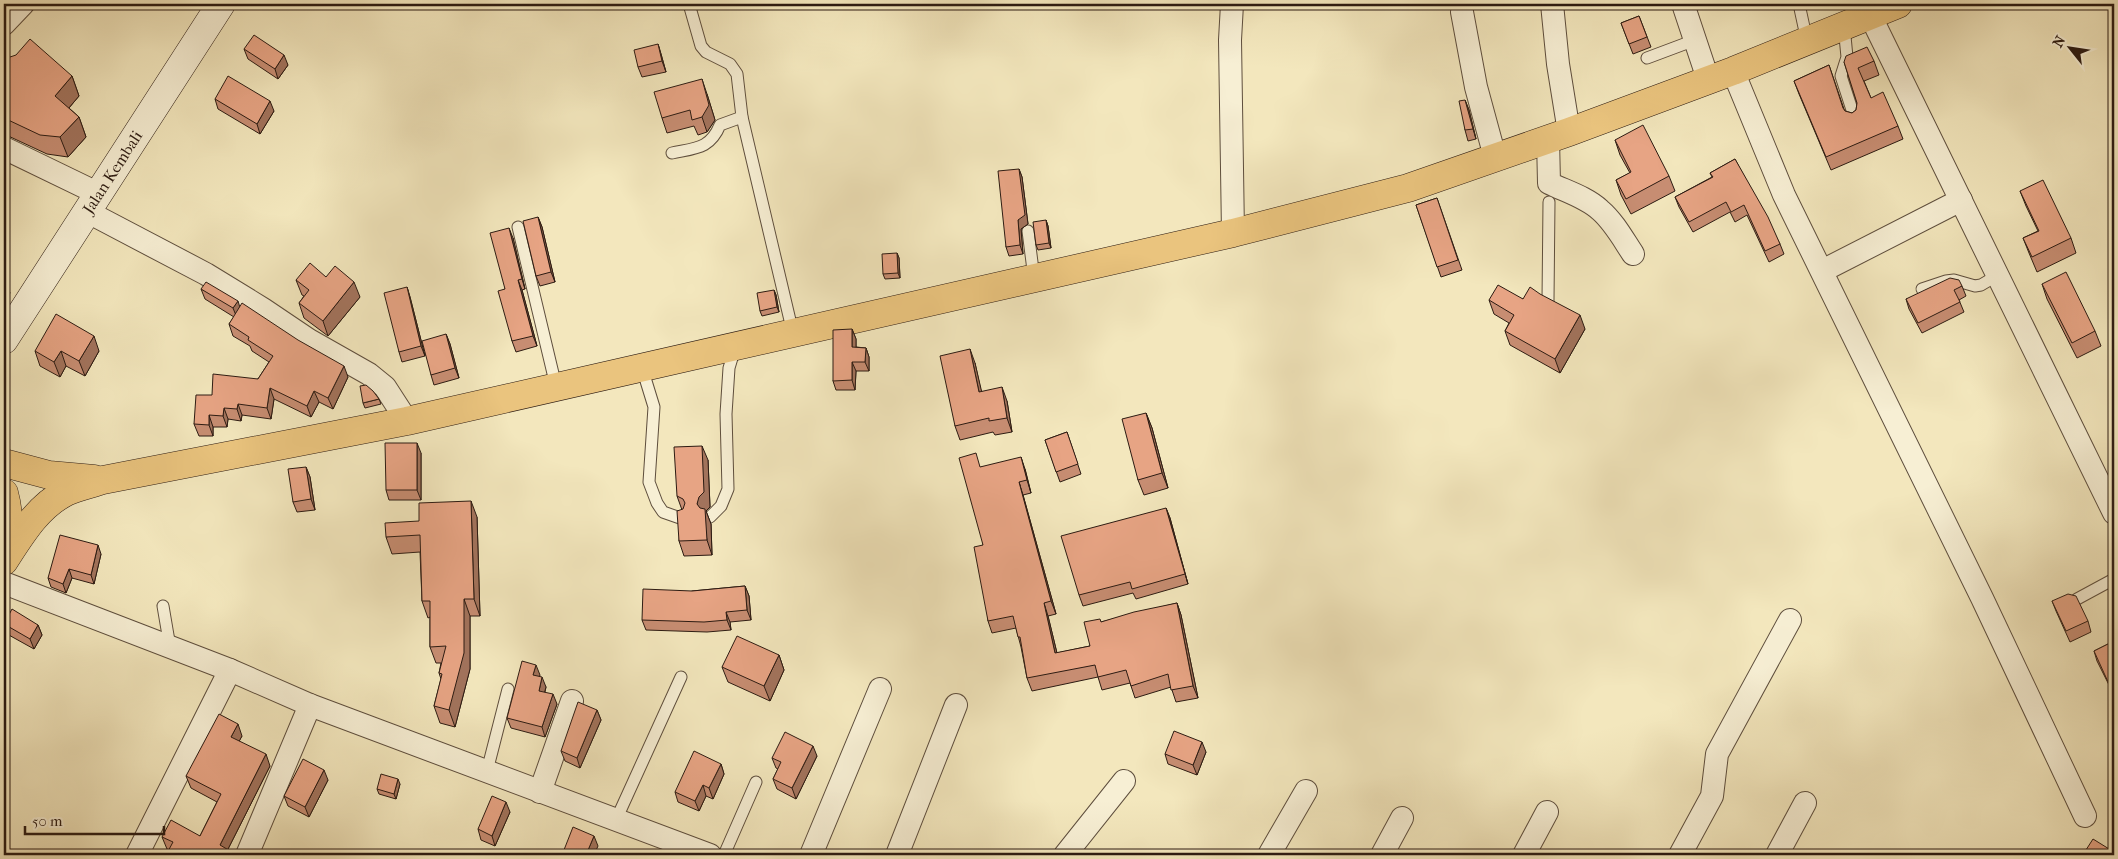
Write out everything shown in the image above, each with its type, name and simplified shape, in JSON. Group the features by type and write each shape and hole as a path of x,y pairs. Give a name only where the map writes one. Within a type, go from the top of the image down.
{"main road":[{"path":"4,562 30,522 46,506 66,492 103,480 407,421 641,366 794,334 1233,233 1408,188 1559,136 1721,75 1898,4"},
{"path":"4,463 49,475 103,480"},
{"path":"4,493 8,508 9,535 4,562"}],"street":[{"path":"4,24 23,4"},
{"name":"Jalan Kembali","path":"4,340 221,4"},
{"path":"1232,4 1230,40 1233,233"},
{"path":"1552,4 1558,64 1559,136 1549,193 1585,200 1600,209 1612,223 1632,254"},
{"path":"1683,4 1695,40 1721,75 1822,271 2085,816"},
{"path":"1462,12 1476,87 1495,157"},
{"path":"1870,15 2114,513"},
{"path":"4,148 263,309 309,340 368,374 385,387 407,421"},
{"path":"1822,271 1961,200"},
{"path":"4,584 230,670 310,705 710,855"},
{"path":"1680,855 1712,796 1717,754 1790,620"},
{"path":"137,855 230,670"},
{"path":"811,855 880,689"},
{"path":"540,792 572,702"},
{"path":"247,855 310,705"},
{"path":"897,855 956,705"},
{"path":"1065,855 1124,781"},
{"path":"1268,855 1306,791"},
{"path":"1777,855 1805,803"},
{"path":"1524,855 1547,812"},
{"path":"1382,855 1402,818"}],"lane":[{"path":"689,4 701,46 706,52 730,64 737,74 742,116 794,334"},
{"path":"1798,4 1807,41"},
{"path":"1844,26 1847,61 1841,76 1855,120"},
{"path":"1648,58 1695,40"},
{"path":"672,153 703,147 714,138 720,125 742,116"},
{"path":"1548,301 1549,193"},
{"path":"518,227 556,386"},
{"path":"1028,231 1034,278"},
{"path":"1922,289 1954,280 1975,286 1981,285 1998,275"},
{"path":"710,517 721,506 728,489 726,414 728,368 736,346"},
{"path":"641,366 654,407 648,482 663,512 683,519"},
{"path":"2077,599 2114,579"},
{"path":"163,606 170,647"},
{"path":"616,820 681,677"},
{"path":"487,771 508,690"},
{"path":"724,855 756,782"}],"building":[{"path":"1639,16 1647,37 1629,44 1621,23"},
{"path":"254,35 284,55 275,69 244,49"},
{"path":"30,39 72,76 55,96 79,117 60,137 40,135 4,118 4,59 16,55"},
{"path":"658,44 662,61 638,67 634,50"},
{"path":"1867,47 1874,61 1858,68 1871,98 1883,92 1898,126 1826,157 1794,81 1829,65 1843,108 1845,111 1852,113 1856,110 1857,103 1844,62 1846,56"},
{"path":"228,76 270,101 257,124 215,99"},
{"path":"702,79 709,105 702,117 692,120 690,110 662,118 654,92"},
{"path":"1465,100 1473,129 1465,130 1459,101"},
{"path":"1643,125 1669,176 1626,199 1616,180 1631,172 1615,140"},
{"path":"1735,159 1768,217 1780,244 1765,251 1744,205 1731,212 1726,202 1689,222 1675,197 1713,177 1710,173"},
{"path":"1019,169 1025,215 1018,220 1020,245 1006,247 998,171"},
{"path":"2043,180 2071,238 2032,257 2023,238 2039,231 2020,191"},
{"path":"1437,198 1458,260 1437,267 1416,205"},
{"path":"538,217 551,272 536,276 523,221"},
{"path":"1046,220 1049,243 1036,245 1033,222"},
{"path":"509,228 522,279 518,280 533,336 512,341 498,291 505,289 490,233"},
{"path":"897,253 898,273 883,274 882,254"},
{"path":"310,263 326,277 335,266 354,282 323,321 299,303 309,290 296,280"},
{"path":"2066,272 2095,331 2072,343 2042,284"},
{"path":"1950,278 1959,280 1962,286 1954,290 1960,302 1918,323 1906,299"},
{"path":"206,282 238,301 233,308 201,289"},
{"path":"1498,285 1523,299 1530,287 1580,315 1555,359 1505,331 1514,315 1489,300"},
{"path":"407,287 421,346 399,352 384,293"},
{"path":"774,290 777,307 760,311 757,293"},
{"path":"242,303 298,340 344,366 328,398 314,391 307,406 270,388 267,408 238,404 237,409 224,408 223,416 209,415 209,425 194,424 196,395 212,395 213,374 258,379 273,356 248,340 249,337 229,324"},
{"path":"56,314 94,336 79,361 61,351 54,362 35,351"},
{"path":"852,329 852,347 866,348 865,362 852,362 852,380 833,381 833,330"},
{"path":"446,334 455,368 431,375 422,341"},
{"path":"970,349 979,392 1002,387 1007,418 989,421 989,418 955,426 940,356"},
{"path":"366,385 379,399 363,403 360,386"},
{"path":"1146,413 1162,473 1138,480 1122,419"},
{"path":"1067,432 1078,464 1056,472 1045,440"},
{"path":"385,443 417,443 417,490 386,490"},
{"path":"702,446 704,492 699,497 697,504 700,508 705,509 707,540 679,541 677,511 683,509 685,503 683,499 677,496 674,447"},
{"path":"976,453 980,467 1021,457 1027,480 1019,482 1051,601 1044,603 1055,653 1090,646 1084,622 1100,619 1101,622 1134,612 1177,603 1193,686 1171,690 1168,674 1131,686 1126,670 1098,677 1095,665 1027,678 1020,637 1018,637 1013,616 988,621 974,547 983,545 959,458"},
{"path":"306,467 311,499 293,502 288,469"},
{"path":"471,501 474,599 464,599 464,653 449,710 434,706 442,674 439,673 446,646 430,647 430,601 422,601 420,535 386,537 385,523 419,521 419,503"},
{"path":"1166,508 1185,574 1132,589 1130,582 1079,595 1061,536"},
{"path":"60,535 98,545 91,575 69,569 63,584 48,578"},
{"path":"745,586 747,610 726,612 727,620 704,622 642,620 643,589 692,591"},
{"path":"2068,594 2076,596 2088,621 2066,631 2052,601"},
{"path":"12,609 38,625 30,639 4,624"},
{"path":"737,636 779,655 764,686 722,667"},
{"path":"2114,641 2114,681 2109,684 2094,651"},
{"path":"522,661 536,665 533,675 542,677 539,691 553,694 542,727 507,718"},
{"path":"578,702 597,710 577,758 561,751"},
{"path":"219,714 238,724 231,737 266,754 220,845 237,855 201,855 196,853 194,855 166,855 173,842 162,837 171,820 200,836 221,794 186,776"},
{"path":"1174,731 1202,742 1193,765 1165,754"},
{"path":"785,732 813,746 792,788 773,779 781,762 772,758"},
{"path":"694,751 721,764 709,788 703,785 695,801 675,792"},
{"path":"303,759 324,770 305,807 284,796"},
{"path":"381,774 398,779 394,794 377,789"},
{"path":"492,796 506,802 492,836 478,829"},
{"path":"573,827 594,836 586,855 562,855"},
{"path":"2093,839 2114,852 2114,855 2087,855 2084,853"},
{"path":"56,850 70,855 54,855"}]}
